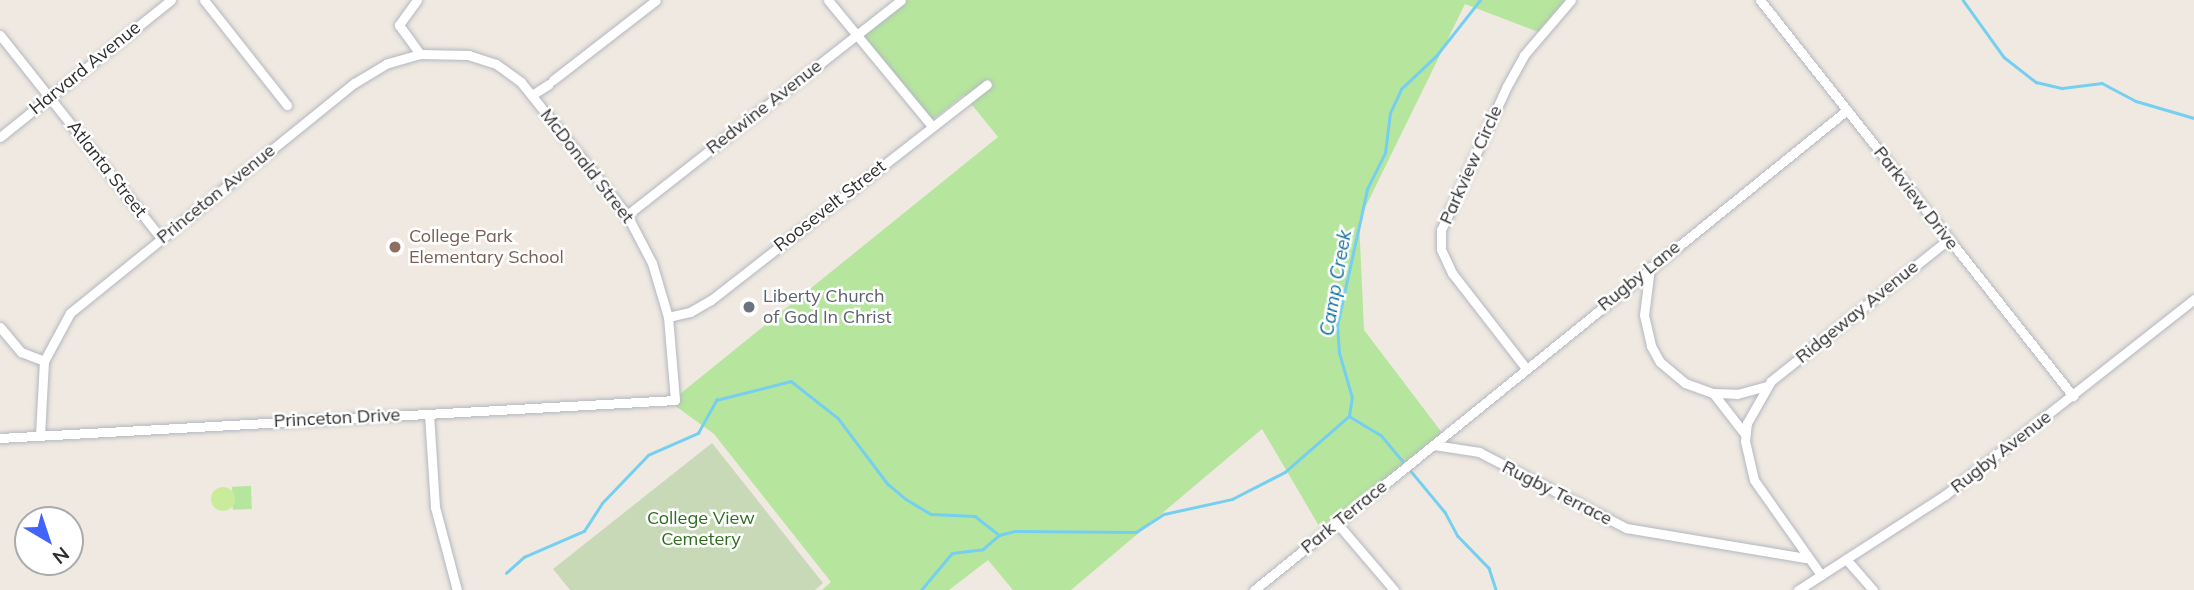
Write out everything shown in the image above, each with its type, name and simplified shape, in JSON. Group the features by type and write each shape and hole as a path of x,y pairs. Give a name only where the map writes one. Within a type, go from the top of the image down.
{"street":[{"name":"Harvard Avenue","path":"0,137 171,0"},
{"path":"204,0 287,105"},
{"path":"417,0 399,26 420,54"},
{"path":"532,95 656,0"},
{"path":"828,0 932,126"},
{"name":"Redwine Avenue","path":"627,215 901,0"},
{"name":"Parkview Circle","path":"1525,367 1452,273 1441,249 1441,230 1513,76 1571,0"},
{"name":"Parkview Drive","path":"1759,0 2073,396"},
{"name":"Atlanta Street","path":"0,35 161,238"},
{"name":"McDonald Street","path":"420,54 453,53 483,59 510,72 532,95 627,215 652,262 668,317 675,400"},
{"name":"Princeton Avenue","path":"40,435 44,361 70,313 354,83 386,64 420,54"},
{"name":"Roosevelt Street","path":"668,317 690,312 711,300 987,84"},
{"name":"Rugby Lane","path":"1434,445 1525,367 1847,110"},
{"name":"Ridgeway Avenue","path":"1767,386 1949,239"},
{"path":"1650,267 1644,315 1651,346 1671,374 1713,393 1737,394 1767,386"},
{"name":"Rugby Avenue","path":"1798,590 1945,495 2194,299"},
{"path":"0,327 21,352 44,361"},
{"path":"1744,433 1767,386"},
{"path":"1713,393 1744,433 1754,480 1806,558 1821,575"},
{"name":"Princeton Drive","path":"0,438 675,400"},
{"path":"429,414 435,506 457,590"},
{"name":"Park Terrace","path":"1254,590 1434,445"},
{"name":"Rugby Terrace","path":"1434,445 1479,452 1626,528 1806,558"},
{"path":"1337,523 1394,590"},
{"path":"1846,559 1873,590"}],"green space":[{"path":"904,0 1573,0 1541,33 1465,4 1359,220 1364,330 1446,438 1322,531 1262,429 1071,590 1013,590 988,560 949,590 822,590 831,582 714,434 670,402 998,137 964,95 930,122 857,32"},
{"name":"College View Cemetery","path":"712,443 823,583 815,590 570,590 553,569"},
{"path":"251,486 252,509 233,510 232,487"},
{"path":"223,487 231,491 235,499 231,507 223,511 215,507 211,499 215,491"}],"waterway":[{"name":"Camp Creek","path":"1349,416 1352,398 1339,353 1337,326 1367,189 1385,153 1390,113 1401,89 1436,56 1480,0"},
{"path":"1963,0 2004,57 2036,82 2062,88 2102,83 2136,101 2194,118"},
{"path":"506,573 524,557 584,531 602,503 648,455 698,433 716,400 791,381 838,418 888,484 906,499 931,514 975,516 999,535"},
{"name":"Camp Creek","path":"1349,416 1381,435 1445,512 1458,536 1489,568 1496,590"},
{"path":"921,590 952,553 983,549 999,535 1015,531 1136,532 1164,514 1232,499 1285,472 1349,416"}],"place":[{"name":"College Park Elementary School","path":"395,247"},
{"name":"Liberty Church of God In Christ","path":"749,307"}]}
